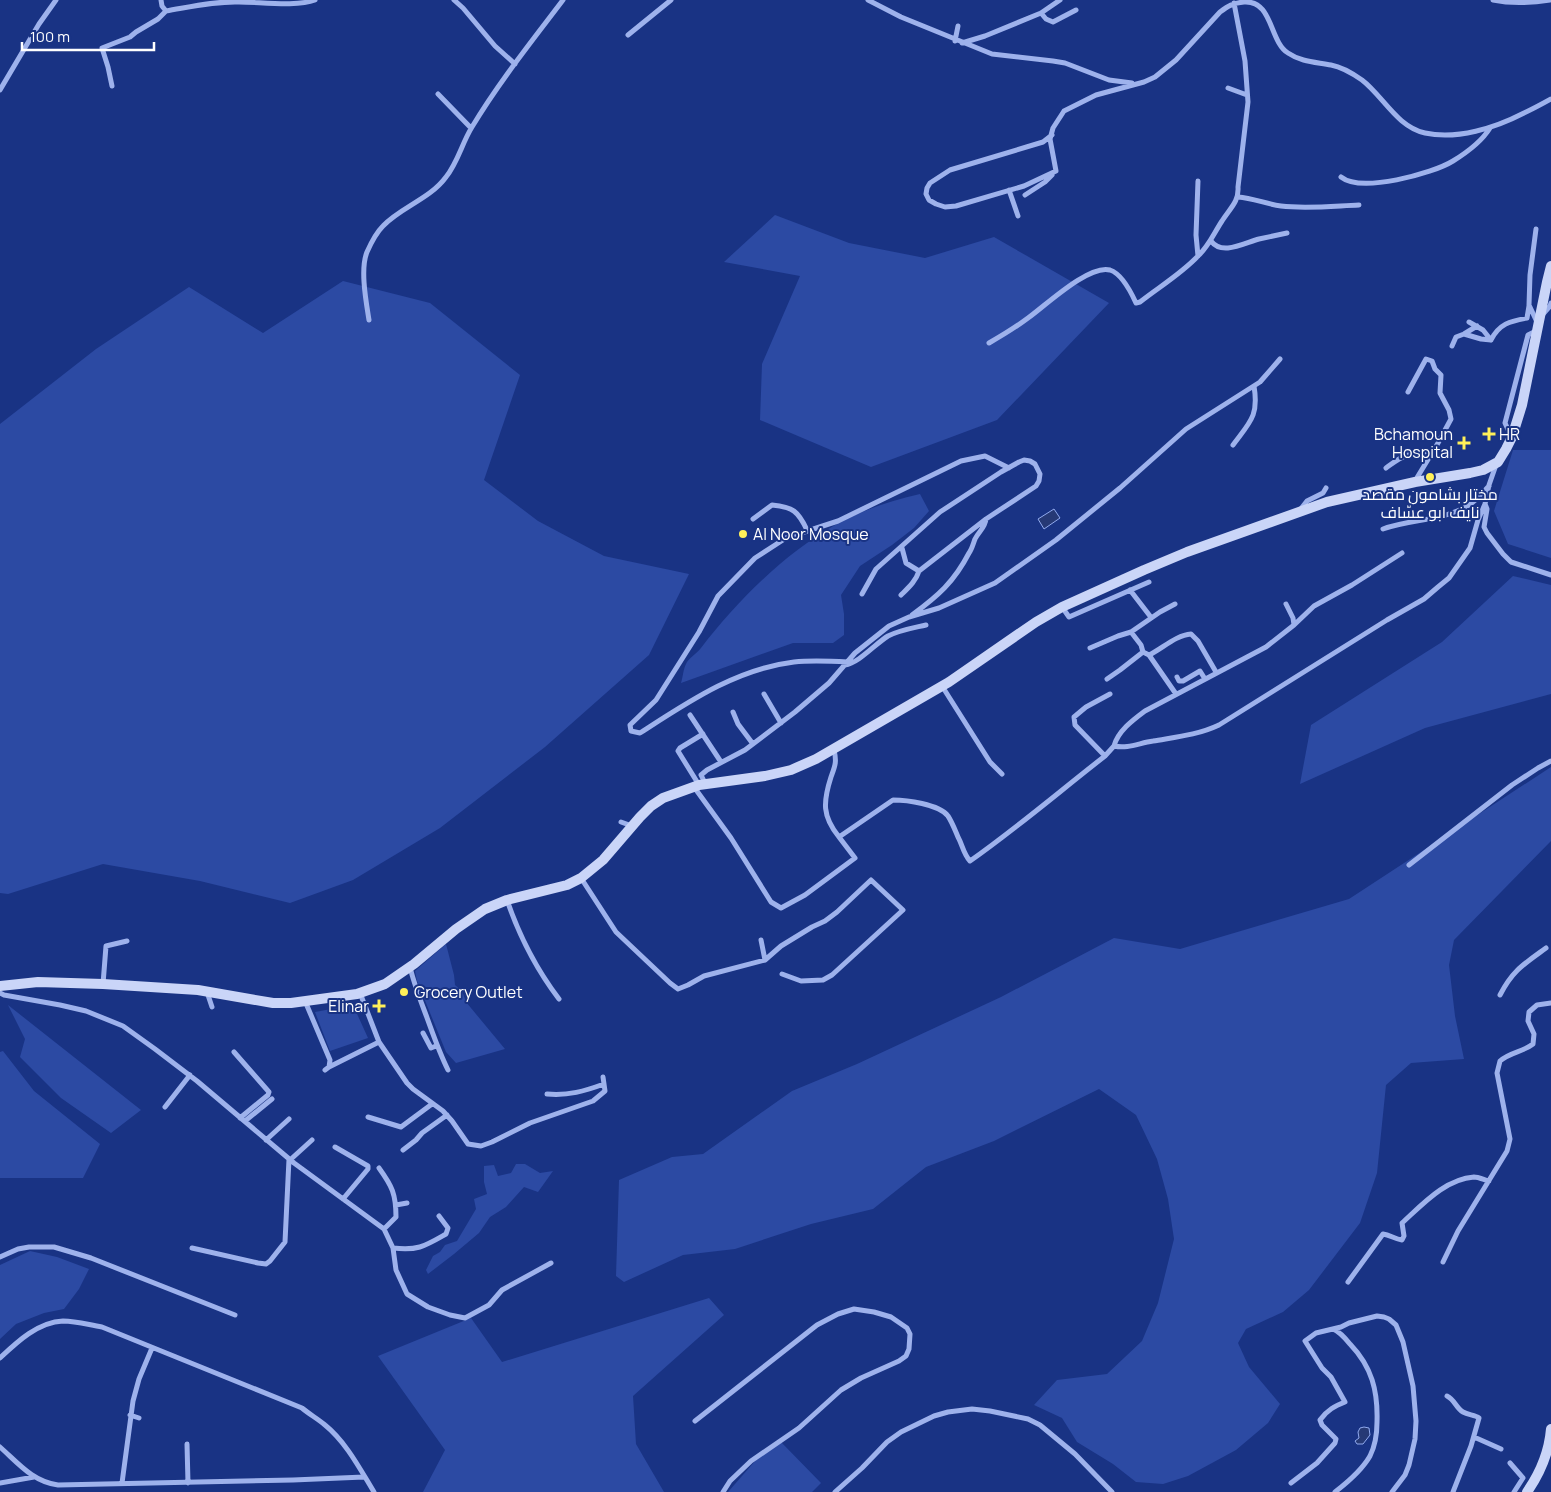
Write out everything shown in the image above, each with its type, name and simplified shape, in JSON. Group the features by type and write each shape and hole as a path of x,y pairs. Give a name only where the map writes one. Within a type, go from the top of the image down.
{"main road":[{"path":"0,986 38,982 102,984 207,991 273,1003 291,1003 360,993 385,984 477,914 507,900 567,885 581,878 603,860 632,826 663,798 699,785 757,778 782,772 816,760 942,686 1036,622 1062,607 1179,556 1327,502 1415,482 1483,470 1498,462 1512,437 1522,405 1551,266"},
{"path":"1527,1492 1537,1478 1546,1458 1551,1429"}],"street":[{"path":"0,90 39,24 56,0"},
{"path":"161,0 162,6 166,11"},
{"path":"112,86 102,48 130,37 158,19 166,11 218,3 290,3 316,0"},
{"path":"454,0 495,46 515,64"},
{"path":"369,320 364,259 372,242 384,225 439,185 447,177 471,128 515,64 563,0"},
{"path":"628,35 670,0"},
{"path":"868,0 901,18 992,54 1064,63 1109,80 1137,83"},
{"path":"962,43 985,36 1041,13 1060,0"},
{"path":"1493,0 1533,3 1550,0"},
{"path":"1025,195 1045,182 1056,171 1050,140 1054,128 1064,111 1109,90 1144,82 1155,77 1182,54 1220,12 1234,3 1252,2 1269,19 1279,44 1289,54 1300,60 1343,68 1362,81 1401,119 1418,131 1436,134 1460,134 1490,128 1524,114 1551,99"},
{"path":"989,343 1026,319 1067,287 1096,271 1112,270 1131,291 1136,303 1140,302 1198,256 1211,241 1238,197 1248,102 1245,61 1234,3"},
{"path":"1041,13 1052,22 1076,10"},
{"path":"955,40 958,26"},
{"path":"1109,80 1109,90"},
{"path":"1228,88 1247,95"},
{"path":"438,94 471,128"},
{"path":"1341,177 1352,182 1364,184 1389,182 1422,173 1452,162 1484,136 1490,128"},
{"path":"1052,135 1043,142 950,170 930,182 926,194 929,200 945,207 961,205 1024,186 1054,172"},
{"path":"1198,181 1196,235 1198,256"},
{"path":"1010,190 1018,216"},
{"path":"1238,197 1250,198 1279,206 1293,207 1359,204"},
{"path":"1491,340 1499,327 1507,322 1527,318 1536,229"},
{"path":"1211,241 1219,248 1234,248 1260,239 1287,233"},
{"path":"1538,325 1551,303"},
{"path":"1529,305 1538,325"},
{"path":"1470,322 1483,330 1491,340"},
{"path":"1452,346 1456,337 1477,326"},
{"path":"1464,334 1491,340"},
{"path":"699,785 701,775 745,750 781,723 818,692 855,653 889,626 909,617 939,608 995,583 1086,517 1186,429 1260,382 1280,360"},
{"path":"1408,392 1426,360 1432,361 1435,369 1441,375 1440,393 1449,410 1451,419 1415,482"},
{"path":"1233,445 1253,418 1256,410 1254,386"},
{"path":"1386,468 1408,455 1422,454 1428,451 1432,454"},
{"path":"926,624 888,636 848,665 794,662 740,676 692,699 640,733 631,731 630,725 656,700 699,632 718,596 755,558 786,538 838,521 961,461 984,456 1009,468"},
{"path":"862,594 876,569 902,548 940,512 1024,460 1035,464 1040,474 1036,486 986,519 919,571 918,576 901,595"},
{"path":"1114,746 1124,748 1154,740 1197,734 1219,725 1424,599 1449,578 1470,548 1498,462"},
{"path":"1383,529 1434,518 1462,508 1473,502 1489,485"},
{"path":"1299,512 1307,501 1322,493 1326,488"},
{"path":"1484,504 1487,510 1484,528 1489,538 1503,554 1512,562 1551,575"},
{"path":"754,519 772,505 788,506 800,516 807,530"},
{"path":"909,617 942,592 958,573 976,537 984,528 986,519"},
{"path":"902,548 906,563 919,571"},
{"path":"839,837 893,800 925,804 947,814 960,839 964,854 970,861 1000,840 1105,756 1114,746 1116,738 1135,718 1216,672 1266,647 1314,606 1352,585 1402,553"},
{"path":"1062,607 1069,617 1149,582"},
{"path":"1130,590 1150,616"},
{"path":"1090,648 1131,632 1175,604"},
{"path":"1286,604 1293,618 1294,625"},
{"path":"1131,632 1141,645 1143,652 1149,655 1176,694"},
{"path":"1149,655 1159,651 1183,635 1191,634 1198,641 1216,672"},
{"path":"1106,678 1120,670 1143,652"},
{"path":"1177,678 1179,681 1183,681 1200,672 1205,678"},
{"path":"942,686 990,762 1002,774"},
{"path":"764,694 781,723"},
{"path":"1105,756 1075,725 1074,717 1086,707 1110,694"},
{"path":"733,712 738,724 753,744"},
{"path":"690,715 721,762"},
{"path":"702,734 678,751 771,902 781,908 805,895 855,858 834,830 826,816 824,807 837,760 834,750"},
{"path":"1409,865 1512,785 1551,761"},
{"path":"622,822 632,826"},
{"path":"581,878 616,932 670,984 678,989 704,976 765,960 781,946 826,921 871,880 903,910 832,975 823,980 797,981 782,974"},
{"path":"507,900 515,923 526,944 550,988 559,999"},
{"path":"761,940 765,960"},
{"path":"102,984 106,946 127,941"},
{"path":"1500,995 1516,970 1546,948"},
{"path":"410,966 414,984 436,1046 448,1070"},
{"path":"207,991 212,1007"},
{"path":"0,993 71,1007 107,1019 135,1034 190,1075 290,1159 384,1229 393,1248 396,1270 407,1294 428,1307 465,1318 489,1305 502,1290 551,1263"},
{"path":"360,993 379,1042 407,1083 448,1115 468,1144 481,1146 530,1123 593,1101 605,1091 603,1077"},
{"path":"305,1001 330,1060 327,1068 379,1042"},
{"path":"1443,1262 1458,1231 1507,1151 1510,1139 1497,1073 1498,1065 1504,1058 1533,1044 1534,1034 1528,1021 1529,1012 1537,1005 1551,1003"},
{"path":"423,1033 431,1048 436,1046"},
{"path":"234,1052 269,1092 242,1119"},
{"path":"165,1108 190,1075"},
{"path":"547,1094 560,1095 582,1092 604,1084"},
{"path":"242,1119 272,1100"},
{"path":"368,1117 401,1127 432,1104"},
{"path":"403,1150 422,1133 448,1115"},
{"path":"266,1140 289,1119"},
{"path":"192,1248 258,1263 266,1264 270,1261 285,1242 290,1159 312,1140"},
{"path":"335,1147 368,1166 368,1169 343,1199"},
{"path":"379,1168 391,1185 396,1204 396,1217 384,1229"},
{"path":"1348,1282 1382,1234 1389,1234 1402,1240 1404,1236 1402,1223 1452,1183 1475,1177 1489,1182"},
{"path":"396,1204 407,1203"},
{"path":"393,1248 416,1249 446,1234 448,1228 439,1216"},
{"path":"0,1257 18,1249 54,1247 91,1258 235,1315"},
{"path":"695,1422 817,1325 838,1314 854,1309 891,1317 907,1328 910,1334 906,1356 899,1362 861,1378 841,1390 799,1428 751,1461 732,1479 723,1492"},
{"path":"1291,1483 1317,1463 1335,1442 1336,1439 1322,1425 1320,1420 1330,1409 1345,1402 1331,1376 1322,1368 1305,1341 1316,1333 1332,1328 1341,1328 1349,1323 1377,1316 1389,1319 1396,1325 1414,1392 1415,1439 1405,1475 1392,1492"},
{"path":"0,1358 25,1336 55,1322 75,1322 102,1328 302,1408 325,1424 340,1441 374,1492"},
{"path":"1332,1328 1340,1332 1364,1361 1374,1383 1377,1396 1376,1433 1370,1456 1350,1481 1335,1492"},
{"path":"122,1483 130,1415 139,1380 152,1348"},
{"path":"1447,1396 1454,1400 1462,1412 1478,1416 1479,1418 1474,1437 1453,1492"},
{"path":"835,1492 887,1442 901,1432 934,1416 972,1409 1028,1419 1040,1425 1075,1454 1112,1492"},
{"path":"130,1415 139,1418"},
{"path":"1474,1437 1501,1449"},
{"path":"187,1444 188,1483"},
{"path":"0,1448 34,1477 49,1484 58,1485 293,1480 364,1476"},
{"path":"1510,1463 1523,1478 1514,1492"},
{"path":"0,1483 34,1477"}],"shaded area":[{"path":"775,215 849,243 925,258 994,237 1109,303 997,420 871,467 760,420 762,364 800,276 724,262"},
{"path":"343,281 430,303 520,375 484,480 538,521 604,556 689,574 649,655 545,747 440,828 353,880 290,903 200,881 103,864 8,894 0,893 0,424 96,349 189,287 263,333"},
{"path":"1513,450 1551,450 1551,558 1508,544 1494,511"},
{"path":"920,494 929,511 914,528 860,566 841,595 844,614 844,635 833,643 793,643 681,683 685,666 689,660 745,597 797,550 835,525 855,515 887,503"},
{"path":"1054,509 1060,518 1044,529 1038,519"},
{"path":"1513,576 1551,585 1551,694 1425,728 1300,784 1311,725 1442,642"},
{"path":"1551,767 1551,841 1454,940 1449,965 1455,1016 1464,1059 1411,1063 1386,1085 1377,1173 1360,1223 1309,1290 1283,1312 1246,1329 1238,1343 1249,1367 1280,1404 1268,1423 1236,1450 1188,1476 1163,1484 1136,1482 1113,1464 1077,1442 1062,1418 1034,1405 1057,1380 1107,1374 1142,1341 1158,1303 1174,1239 1168,1199 1157,1159 1136,1115 1099,1089 994,1141 926,1167 873,1209 811,1224 735,1249 683,1255 624,1282 616,1276 619,1180 672,1157 703,1154 792,1091 857,1064 1001,997 1114,938 1180,949 1349,899"},
{"path":"446,944 455,985 462,991 466,1002 505,1049 456,1063 446,1052 417,981 415,971"},
{"path":"8,1005 141,1110 111,1133 61,1098 20,1057 25,1039"},
{"path":"353,1005 368,1038 330,1051 315,1012"},
{"path":"3,1051 34,1091 100,1144 83,1178 0,1178 0,1052"},
{"path":"516,1164 525,1164 540,1173 553,1171 538,1192 524,1187 506,1207 490,1217 479,1233 428,1274 426,1270 433,1256 440,1252 445,1245 457,1241 476,1209 474,1199 487,1194 484,1182 484,1166 494,1165 498,1176 511,1173"},
{"path":"30,1251 57,1257 89,1269 79,1289 64,1309 44,1313 16,1324 0,1339 0,1265"},
{"path":"709,1298 724,1315 633,1396 636,1444 664,1492 423,1492 445,1450 378,1356 471,1318 502,1362"},
{"path":"1360,1428 1369,1428 1370,1435 1363,1444 1357,1444 1355,1441 1359,1438 1358,1432"},
{"path":"781,1442 821,1483 812,1492 728,1492 756,1460"}],"place":[{"name":"HR","path":"1489,434"},
{"name":"Bchamoun Hospital","path":"1464,443"},
{"name":"مختار بشامون مقصد نايف ابو عسّاف","path":"1430,477"},
{"name":"Al Noor Mosque","path":"743,534"},
{"name":"Grocery Outlet","path":"404,992"},
{"name":"Elinar","path":"379,1006"}]}
